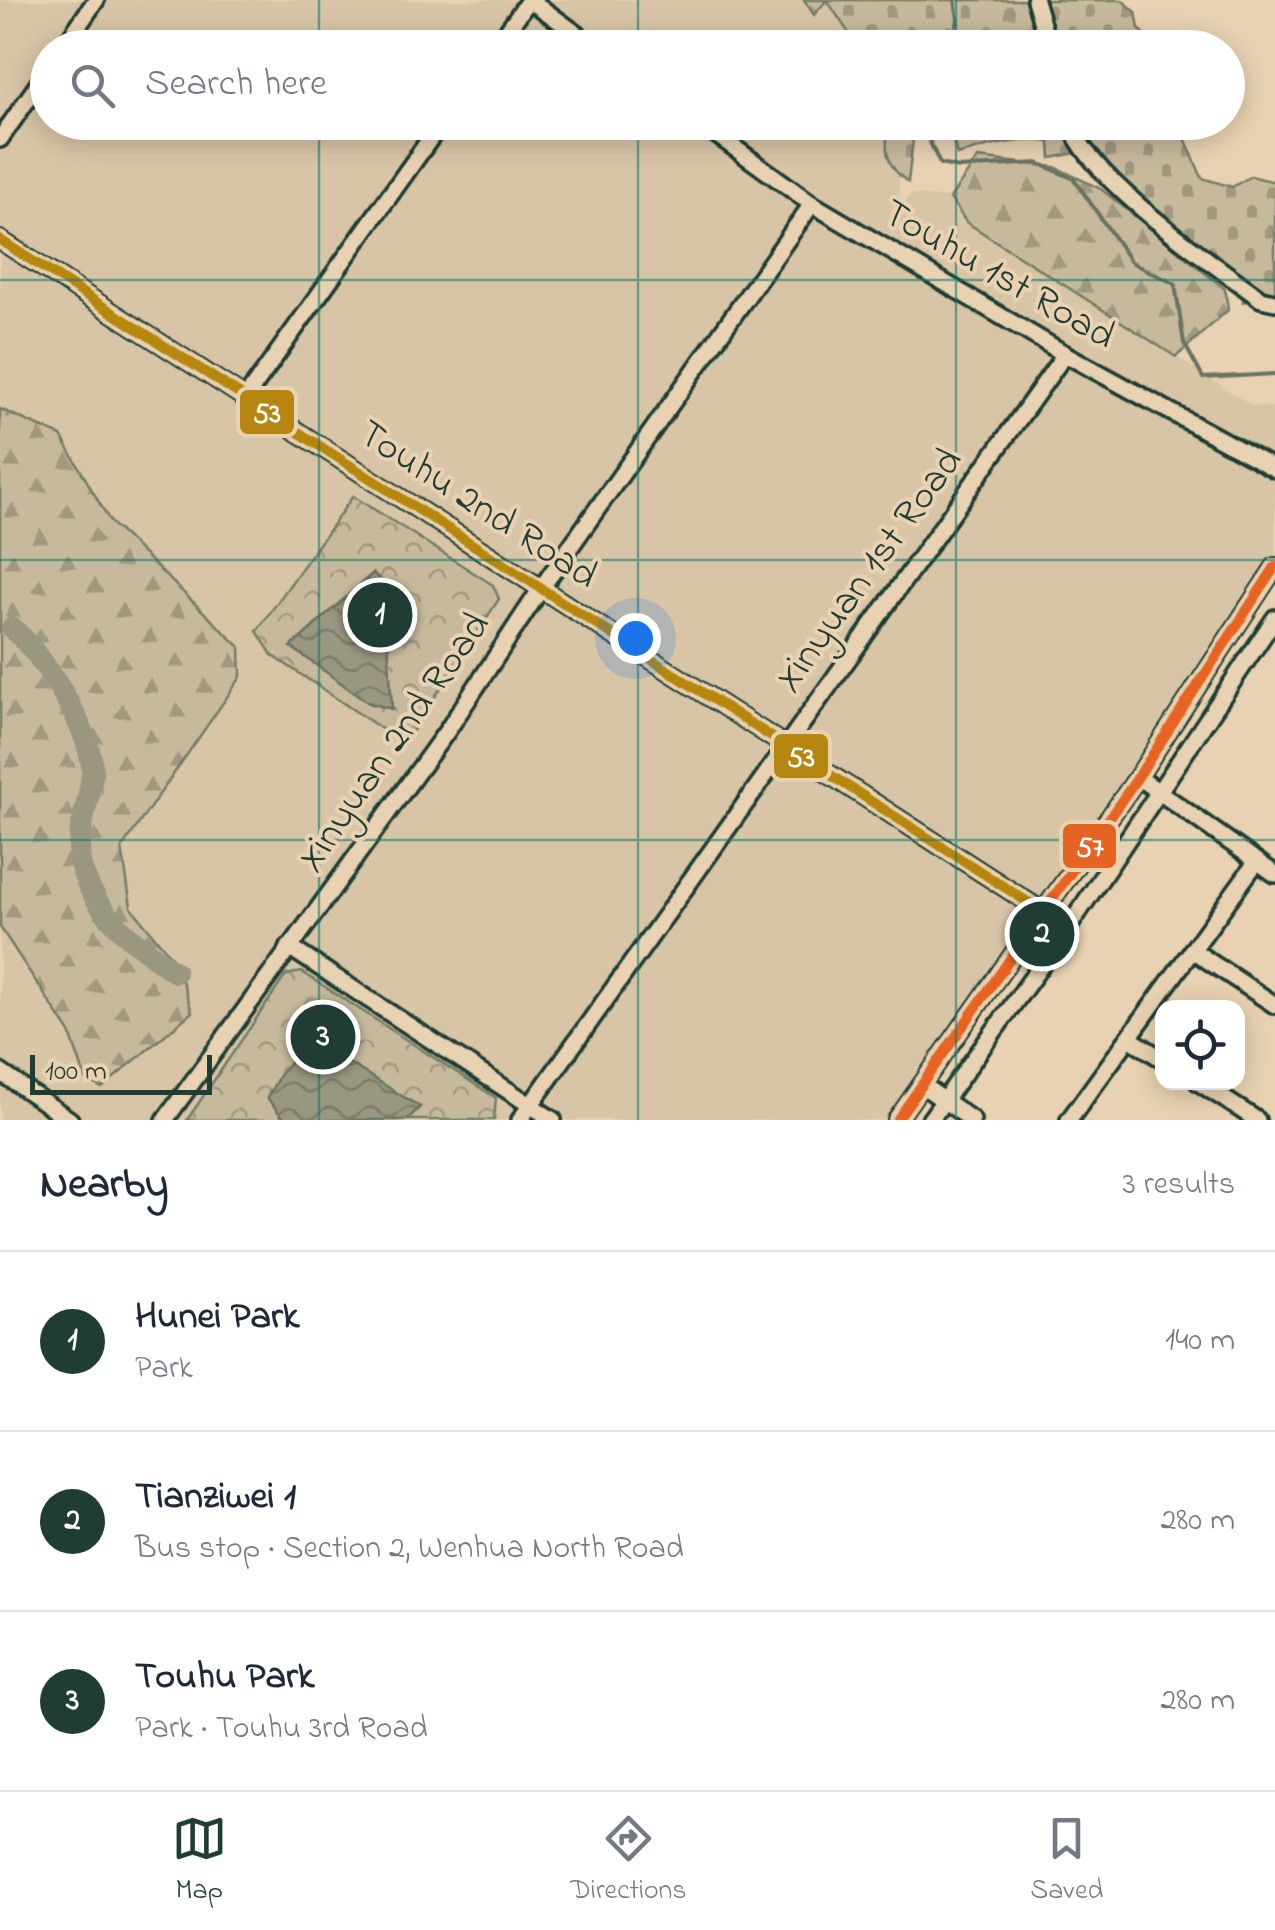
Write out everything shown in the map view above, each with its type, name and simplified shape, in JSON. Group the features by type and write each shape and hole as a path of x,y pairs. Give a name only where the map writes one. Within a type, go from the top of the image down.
{"street":[{"path":"75,30 96,0"},
{"path":"509,30 530,0 571,30"},
{"path":"1035,0 1044,30"},
{"path":"0,138 30,96"},
{"path":"248,396 429,140"},
{"name":"Touhu 1st Road","path":"724,140 812,204 1066,354 1273,469"},
{"path":"1077,140 1081,151 1162,226 1261,299 1275,302"},
{"name":"Xinyuan 2nd Road","path":"165,1120 447,732 542,588 812,204"},
{"name":"Touhu 2nd Road","path":"0,240 248,396 1068,928"},
{"name":"Xinyuan 1st Road","path":"520,1120 1066,354"},
{"path":"898,1120 1138,777 1275,567"},
{"path":"930,1120 1068,928 1275,618"},
{"path":"1138,777 1275,874"},
{"path":"1069,1120 1257,862"},
{"path":"289,947 553,1120"},
{"path":"1192,950 1275,1005"},
{"path":"1129,1038 1155,1055"},
{"path":"0,1072 70,1120"},
{"path":"922,1085 972,1120"},
{"path":"1210,1090 1257,1120"}],"shaded area":[{"path":"0,0 858,0 873,30 30,30 30,140 885,140 898,154 900,211 911,194 950,198 967,222 1251,405 1275,408 1275,566 890,1120 0,1120 0,927 70,1033 86,1080 177,964 131,907 122,848 241,676 240,647 111,523 61,436 0,409"}],"green space":[{"path":"804,0 827,0 814,15"},
{"path":"827,0 1122,0 1136,12 1140,30 847,30"},
{"path":"913,140 908,182 891,163 887,141"},
{"path":"953,140 1186,140 1202,178 1232,187 1251,176 1275,182 1275,294 1243,302 1243,280 1156,214 1100,159 1085,151 1051,158 1050,142 1026,141 957,155"},
{"path":"978,158 1055,167 1101,189 1225,289 1228,310 1176,357 966,222 950,198"},
{"path":"0,409 61,436 111,523 240,647 241,677 122,848 131,907 177,964 192,1012 102,1088 86,1080 70,1033 0,927"},
{"path":"353,496 493,585 499,599 404,744 272,655 257,631"},
{"path":"302,972 496,1098 494,1120 187,1120 286,975"}],"water":[{"path":"373,573 408,606 387,621 392,709 369,703 291,647"},
{"path":"310,1039 420,1107 407,1120 285,1120 267,1098 280,1074"}],"waterway":[{"path":"955,0 956,30"},
{"path":"929,140 940,164 959,168 1038,163 1074,179 1131,262 1175,284 1184,343 1203,378 1275,374"},
{"path":"12,628 51,675 85,738 92,774 79,848 83,873 91,890 121,930 175,972"}],"transit line":[{"name":"53","path":"0,240 1068,928"},
{"name":"57","path":"897,1120 1138,777 1275,567"}],"place":[{"name":"Hunei Park","path":"380,615"},
{"name":"Tianziwei 1","path":"1042,934"},
{"name":"Touhu Park","path":"323,1037"}]}
